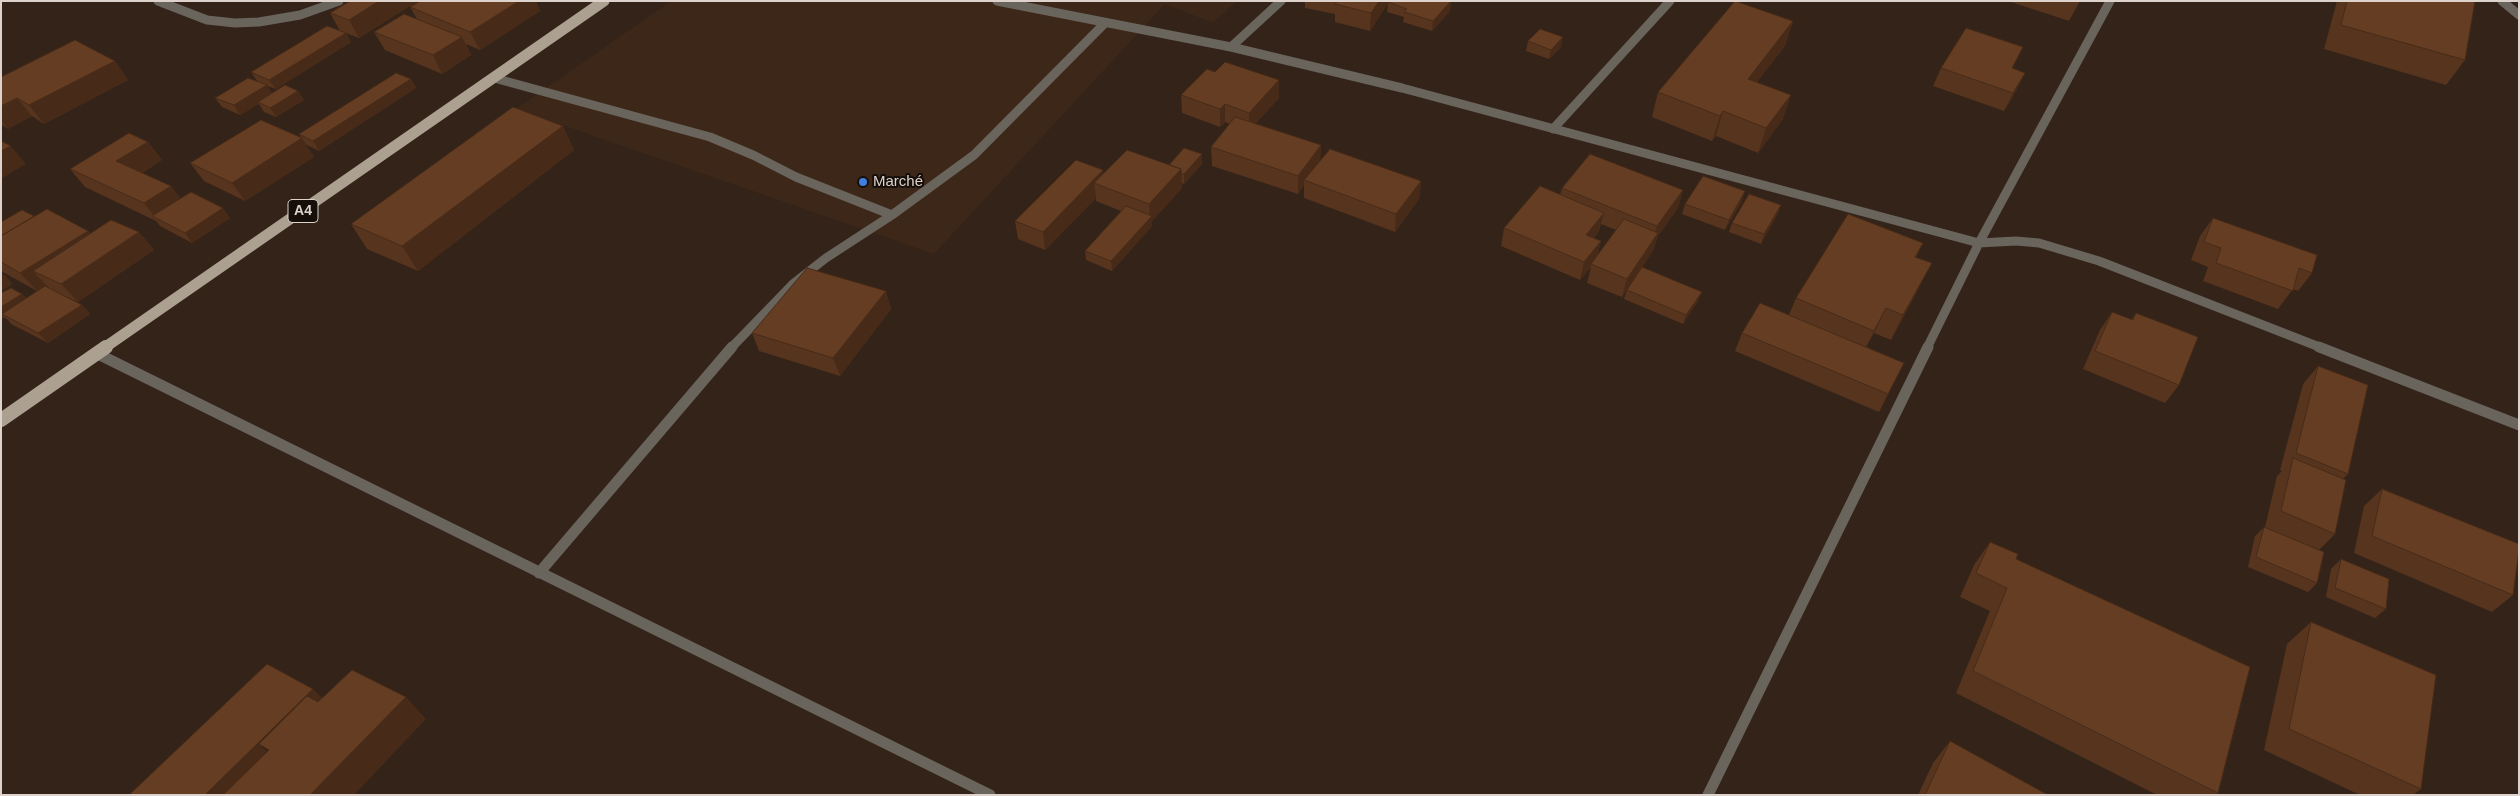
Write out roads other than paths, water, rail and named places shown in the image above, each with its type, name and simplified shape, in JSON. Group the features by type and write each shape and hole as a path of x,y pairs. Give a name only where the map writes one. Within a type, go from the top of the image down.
{"main road":[{"name":"A4","path":"1,420 604,1"}],"street":[{"path":"158,1 207,20 235,23 258,22 300,15 339,1"},
{"path":"997,1 1104,24 1231,47 1402,88 1979,243 2016,241 2039,243 2099,261 2519,425"},
{"path":"1032,9 1040,1"},
{"path":"1231,47 1281,1"},
{"path":"1553,129 1670,1"},
{"path":"1708,795 1979,243 2110,1"},
{"path":"2502,1 2519,15"},
{"path":"540,572 742,335 794,283 826,258 892,215 974,155 1104,24"},
{"path":"494,78 710,137 753,155 796,177 892,215"},
{"path":"98,354 990,795"}],"place":[{"name":"Marché","path":"863,182"}]}
